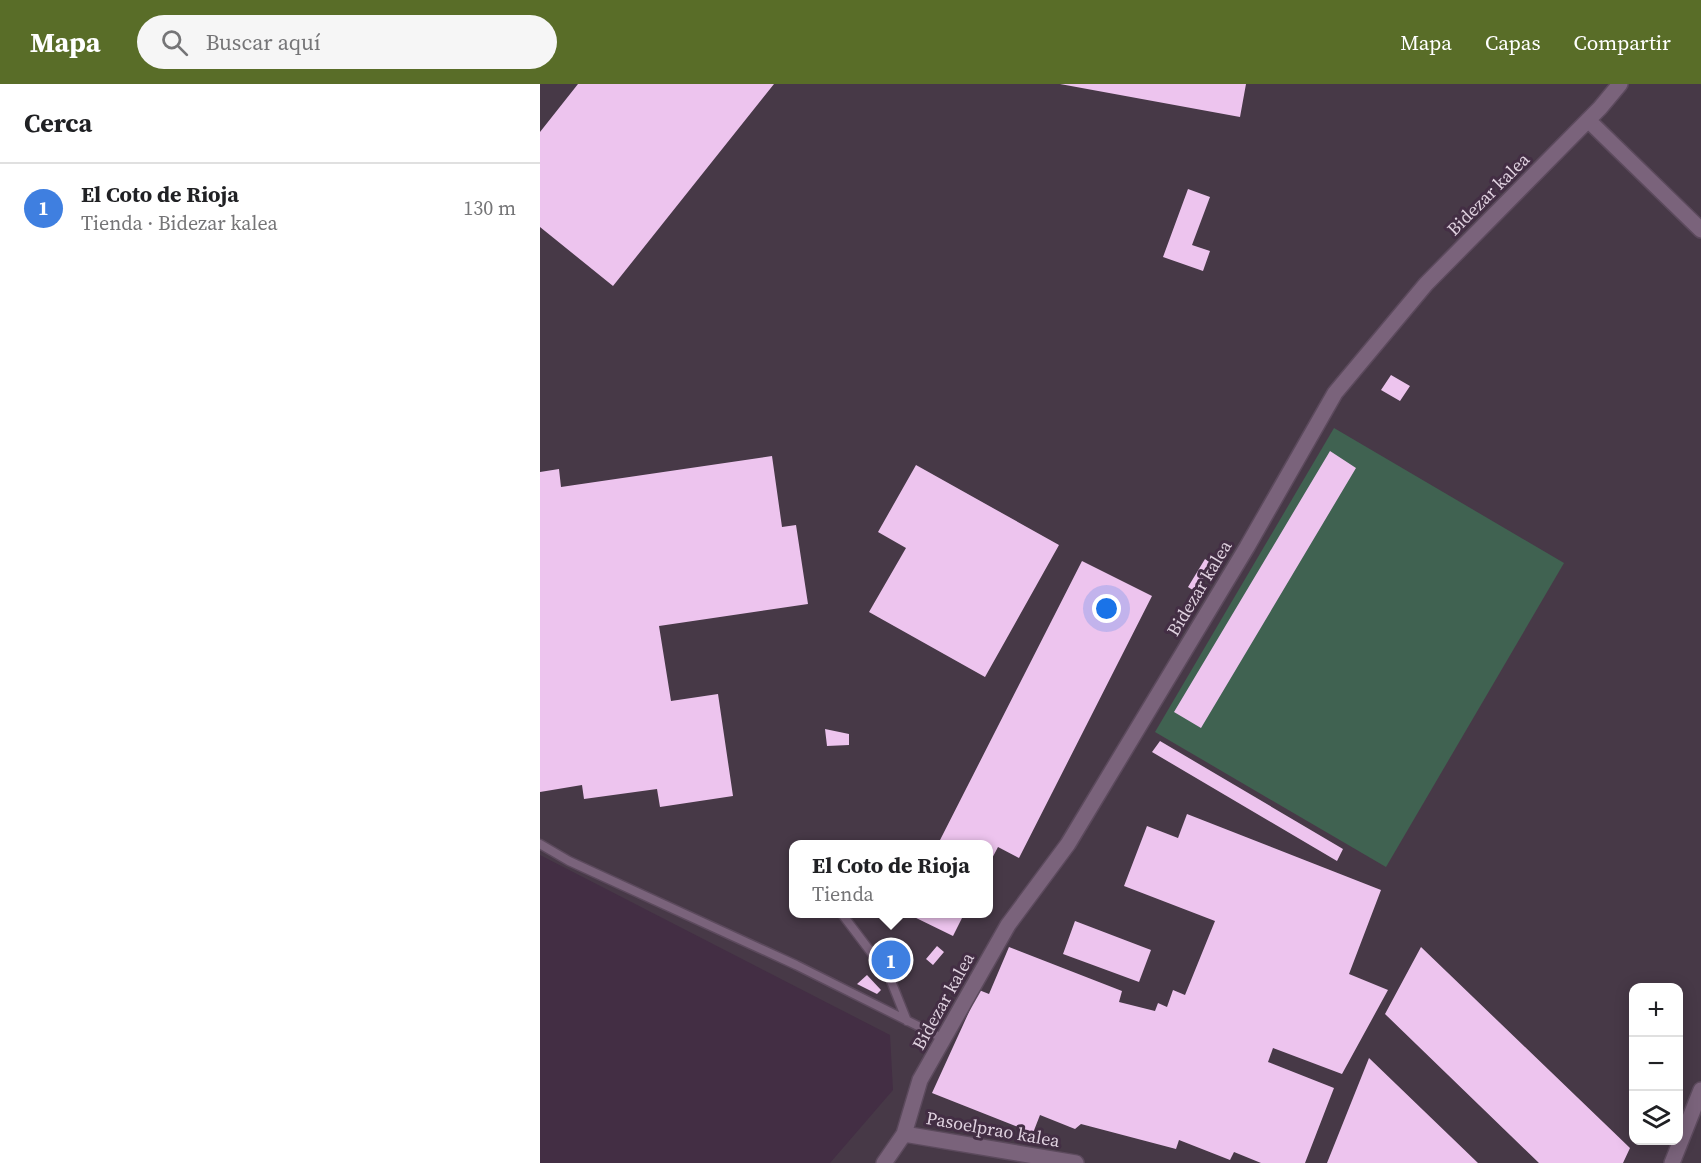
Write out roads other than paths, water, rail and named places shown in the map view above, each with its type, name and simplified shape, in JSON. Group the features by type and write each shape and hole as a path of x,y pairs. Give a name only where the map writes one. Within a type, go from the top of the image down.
{"street":[{"name":"Bidezar kalea","path":"884,1163 904,1134 920,1080 1008,925 1068,844 1247,547 1335,393 1426,284 1600,108 1620,84"},
{"path":"1588,120 1701,230"},
{"path":"1672,1163 1701,1090"},
{"name":"Pasoelprao kalea","path":"904,1134 1076,1163"}],"lane":[{"path":"540,844 569,861 796,965 944,1039"},
{"path":"845,918 889,976 907,1021"}],"place":[{"name":"El Coto de Rioja","path":"891,960"}]}
